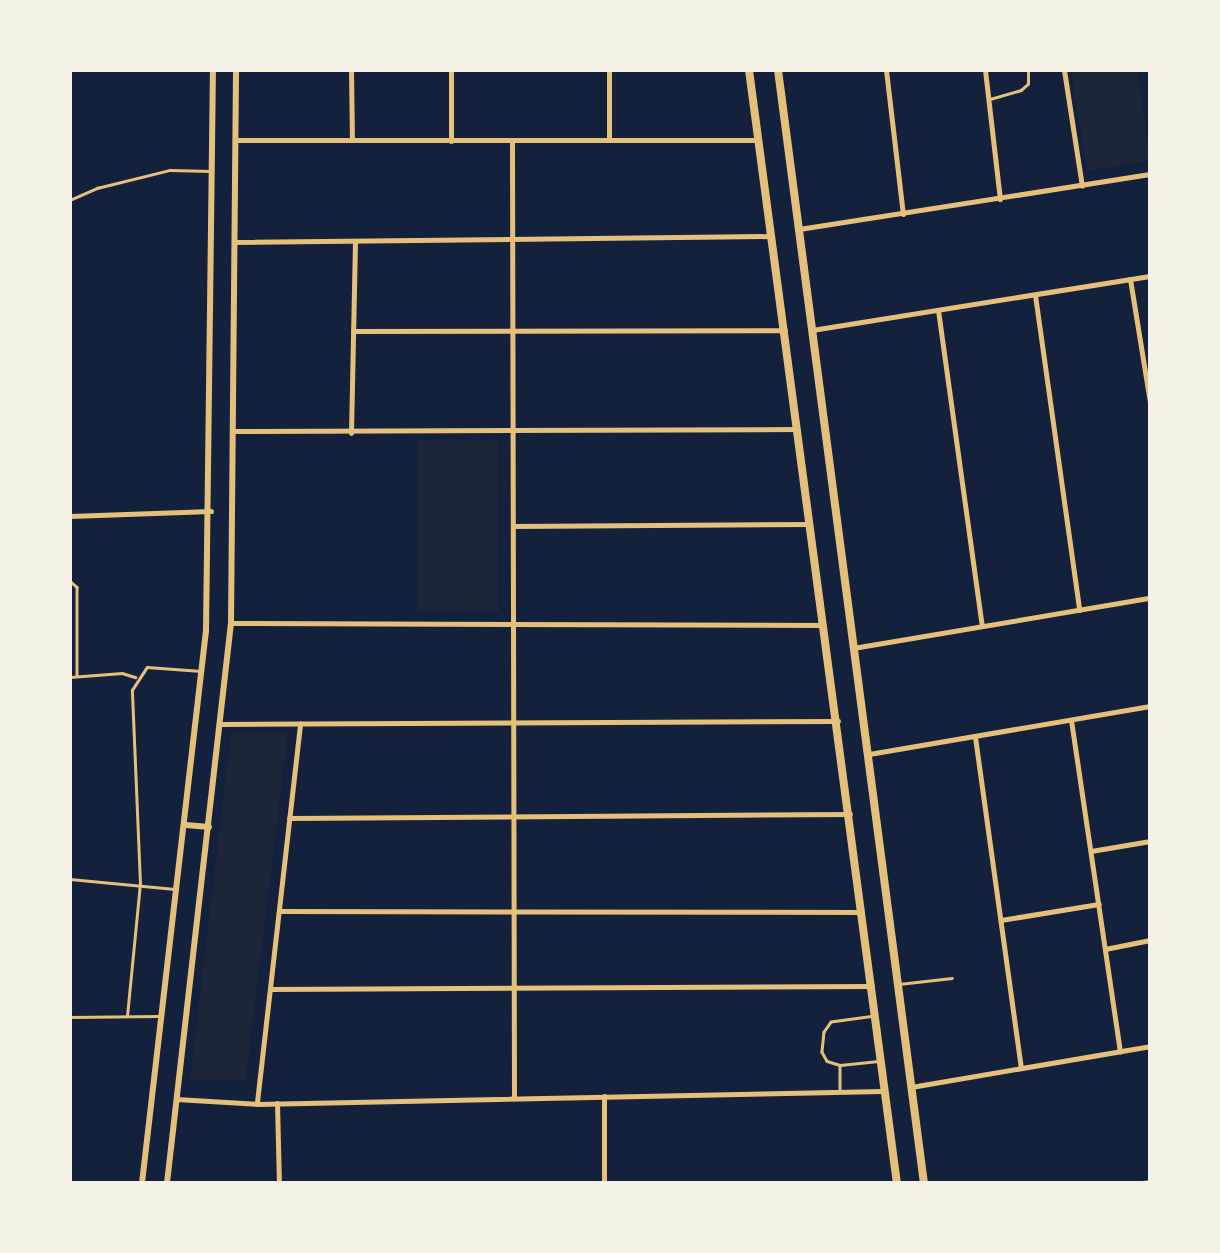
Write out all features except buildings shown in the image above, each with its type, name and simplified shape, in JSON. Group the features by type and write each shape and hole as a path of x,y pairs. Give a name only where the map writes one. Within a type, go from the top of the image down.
{"main road":[{"path":"750,70 898,1183"},
{"path":"778,70 924,1183"},
{"path":"867,948 892,944"}],"street":[{"path":"142,1183 202,671 211,511 213,70"},
{"path":"166,1183 231,623 236,430 236,70"},
{"path":"351,70 352,140"},
{"path":"451,70 451,141"},
{"path":"609,70 610,140"},
{"path":"886,70 903,214"},
{"path":"985,70 1000,199"},
{"path":"1064,70 1082,186"},
{"path":"236,140 759,140"},
{"path":"512,141 514,1098"},
{"path":"799,229 1150,174"},
{"path":"236,242 772,236"},
{"path":"351,432 355,242"},
{"path":"812,330 1150,276"},
{"path":"1130,279 1150,403"},
{"path":"1035,294 1079,610"},
{"path":"938,310 982,626"},
{"path":"353,331 785,330"},
{"path":"236,430 798,429"},
{"path":"70,516 211,511"},
{"path":"513,526 811,524"},
{"path":"852,648 1150,598"},
{"path":"231,623 825,625"},
{"path":"866,754 1150,706"},
{"path":"1071,720 1120,1051"},
{"path":"221,724 838,721"},
{"path":"257,1104 300,723"},
{"path":"975,737 1022,1068"},
{"path":"289,818 850,814"},
{"path":"185,825 209,827"},
{"path":"1091,851 1150,840"},
{"path":"1001,920 1098,904"},
{"path":"279,912 862,912"},
{"path":"1105,948 1150,940"},
{"path":"270,989 872,986"},
{"path":"911,1087 1150,1046"},
{"path":"176,1099 257,1104 886,1092"},
{"path":"604,1096 604,1183"},
{"path":"277,1103 279,1183"}],"lane":[{"path":"988,100 1021,90 1028,84 1028,70"},
{"path":"70,200 97,188 170,170 212,172"},
{"path":"70,581 78,587 77,676"},
{"path":"127,1016 140,884 132,690 137,677 147,668 202,671"},
{"path":"70,677 122,673 137,677"},
{"path":"70,880 177,889"},
{"path":"897,984 952,978"},
{"path":"70,1017 161,1016"},
{"path":"876,1016 831,1022 824,1032 822,1052 827,1061 840,1064 882,1060"},
{"path":"840,1064 840,1092"}],"shaded area":[{"path":"1071,70 1138,70 1150,160 1087,171"},
{"path":"417,441 499,441 499,611 417,611"},
{"path":"231,732 288,732 246,1077 242,1081 190,1080"}]}
